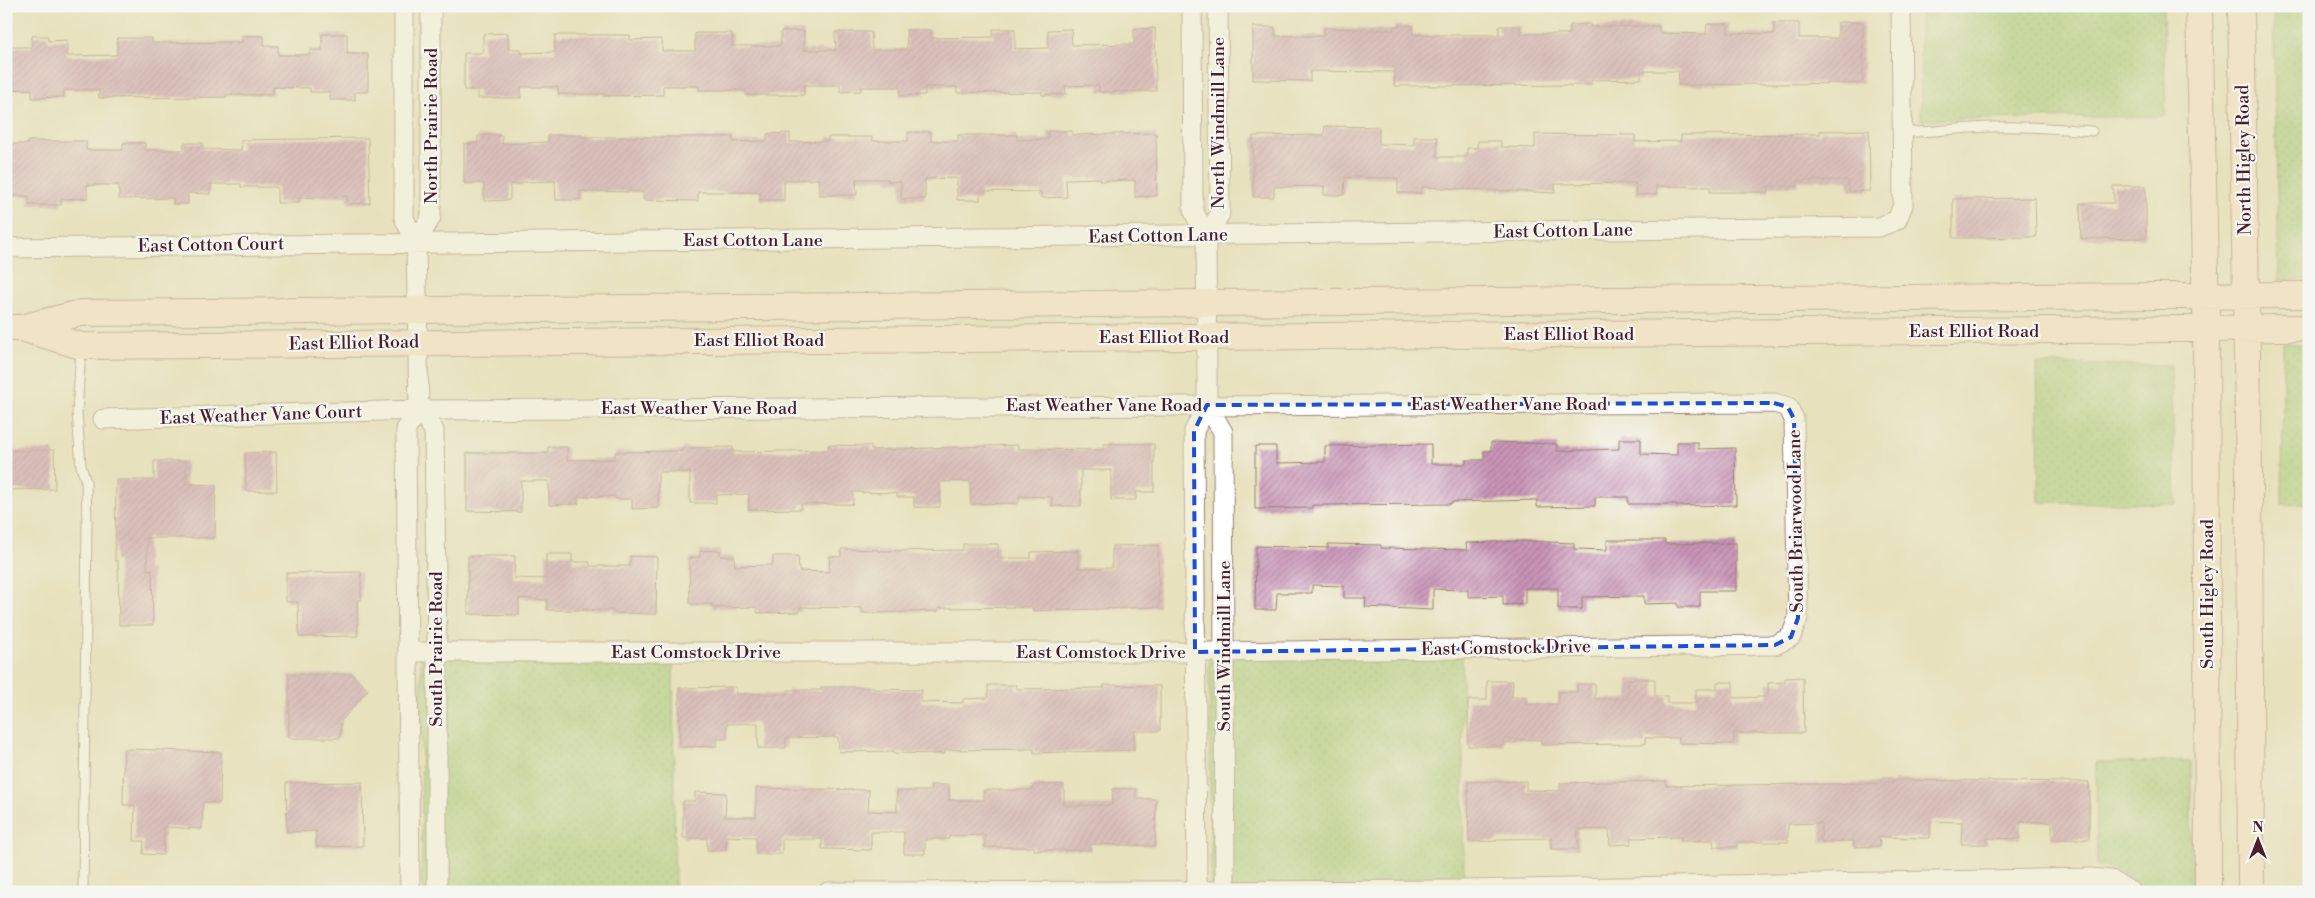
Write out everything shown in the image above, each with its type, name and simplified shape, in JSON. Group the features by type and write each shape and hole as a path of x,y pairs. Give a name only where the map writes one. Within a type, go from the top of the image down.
{"main road":[{"path":"2199,6 2205,297"},
{"name":"North Higley Road","path":"2240,6 2246,313"},
{"name":"East Elliot Road","path":"14,328 81,346 417,327 1206,320 2206,330 2246,313 2309,295"},
{"name":"East Elliot Road","path":"14,328 80,314 417,327 1206,320 2205,297 2246,313 2309,328"},
{"name":"South Higley Road","path":"2205,297 2208,892"},
{"path":"2246,313 2251,892"}],"street":[{"name":"North Prairie Road","path":"404,6 404,218 416,243 417,327"},
{"name":"North Prairie Road","path":"416,243 431,217 431,6"},
{"name":"North Windmill Lane","path":"1192,6 1193,210 1206,236 1206,320"},
{"name":"North Windmill Lane","path":"1206,236 1220,214 1218,6"},
{"path":"1900,6 1902,132"},
{"name":"East Cotton Lane","path":"416,243 1206,236 1879,227 1897,220 1903,205 1902,132"},
{"name":"East Cotton Court","path":"6,248 416,243"},
{"name":"South Windmill Lane","path":"1197,891 1194,432 1207,405 1206,320"},
{"path":"417,327 419,410"},
{"name":"East Weather Vane Road","path":"419,410 1774,402 1788,407"},
{"name":"South Windmill Lane","path":"1207,405 1223,432 1225,891"},
{"name":"South Briarwood Lane","path":"1788,407 1794,419 1798,618 1791,637"},
{"name":"East Weather Vane Court","path":"103,419 419,410"},
{"name":"South Prairie Road","path":"410,892 406,429 419,410 434,430 437,652 437,892"},
{"name":"East Comstock Drive","path":"408,652 1195,652 1775,645 1791,637"},
{"path":"828,892 1464,890 2091,878 2111,880 2131,891"}],"lane":[{"path":"1902,132 1928,133 1972,128 2042,127 2092,131"},
{"path":"81,346 77,412 82,466 86,482 87,521 83,892"}],"highlighted area":[{"path":"1774,403 1788,407 1794,419 1798,618 1791,637 1775,645 1195,652 1194,431 1207,405"}],"green space":[{"path":"2163,6 2166,116 1921,120 1920,9 1926,7"},
{"path":"2309,6 2309,280 2279,280 2273,7"},
{"path":"2283,343 2309,344 2309,503 2282,504"},
{"path":"2037,364 2171,365 2176,504 2039,502"},
{"path":"1462,648 1464,890 1211,890 1209,652"},
{"path":"421,652 673,652 675,892 422,892"},
{"path":"2191,761 2191,892 2144,892 2129,877 2111,869 2097,866 2096,762"}],"building":[{"path":"1838,22 1863,22 1863,83 1678,85 1679,71 1641,71 1641,79 1591,80 1591,85 1394,86 1394,72 1310,71 1310,81 1253,80 1253,27 1275,27 1275,36 1324,36 1324,28 1394,30 1394,26 1413,26 1413,35 1499,35 1499,26 1520,26 1520,34 1570,34 1570,25 1590,24 1590,27 1659,26 1659,33 1706,34 1707,24 1728,24 1728,33 1774,34 1774,23 1799,23 1799,38 1838,38"},
{"path":"1155,28 1156,91 1099,92 1099,85 1065,86 1066,94 1042,95 1042,92 957,93 957,87 925,87 925,95 900,96 900,87 861,87 861,91 840,92 840,85 804,85 804,95 746,95 746,90 699,90 699,86 663,86 663,95 604,96 604,94 559,94 558,87 521,87 521,98 478,98 478,90 464,90 464,53 483,53 483,34 508,33 508,49 521,49 521,53 555,52 555,35 630,35 630,40 662,39 662,51 695,51 695,33 732,33 732,46 781,46 781,31 804,31 804,50 836,50 835,32 871,32 872,50 907,49 906,30 931,30 931,38 993,37 993,29 1015,29 1015,49 1048,48 1048,30 1071,29 1072,45 1134,44 1134,29"},
{"path":"322,34 347,34 347,54 368,54 368,92 355,92 355,100 330,100 330,92 310,92 310,88 273,87 273,95 99,98 99,90 64,90 64,97 32,98 32,89 6,90 6,47 32,47 32,36 48,36 48,41 67,40 67,56 117,55 117,38 152,38 152,43 242,42 242,36 264,36 264,46 278,46 278,55 310,55 310,50 322,50"},
{"path":"1325,126 1379,127 1379,144 1414,145 1414,137 1437,137 1437,157 1467,157 1467,148 1477,148 1478,141 1501,141 1501,147 1535,148 1535,134 1635,135 1635,142 1681,141 1681,135 1820,134 1820,131 1869,130 1870,191 1849,191 1848,180 1798,181 1798,186 1769,186 1769,192 1710,192 1710,187 1656,186 1657,194 1636,195 1635,183 1555,184 1555,193 1422,187 1422,193 1398,193 1398,178 1345,177 1344,195 1324,195 1324,186 1274,187 1274,197 1253,197 1253,136 1324,135"},
{"path":"1048,131 1072,131 1072,135 1156,133 1157,196 1135,197 1135,180 1100,181 1100,178 1066,179 1067,197 1041,198 1041,192 980,191 980,200 957,200 957,178 925,179 925,199 901,199 901,181 888,182 888,179 856,179 857,195 819,195 819,179 784,180 784,200 760,200 760,192 698,192 698,201 643,200 643,192 580,191 580,200 556,200 555,181 522,182 522,184 510,185 510,200 484,201 484,183 464,183 464,144 478,143 478,136 502,135 502,144 548,142 548,135 582,135 582,137 733,137 733,142 767,141 767,134 790,133 790,142 828,141 828,137 872,137 872,141 908,141 908,132 931,132 931,141 958,141 958,135 1017,135 1017,140 1048,139"},
{"path":"368,138 370,203 348,204 347,196 299,198 299,203 277,203 277,187 241,187 241,184 210,184 210,194 188,193 188,204 173,204 173,198 119,199 119,185 87,185 87,198 61,199 61,205 29,205 29,196 6,196 6,144 28,144 28,141 86,141 86,150 123,150 123,143 145,143 145,150 184,150 184,143 203,143 203,149 241,150 241,140"},
{"path":"2113,186 2146,186 2146,238 2081,239 2080,203 2114,203"},
{"path":"2035,198 2036,237 1953,238 1953,199"},
{"path":"1619,439 1641,439 1641,454 1677,455 1677,442 1698,442 1698,449 1735,448 1736,505 1677,506 1677,504 1628,504 1628,497 1595,497 1595,506 1537,507 1537,500 1451,502 1451,504 1312,505 1312,508 1255,509 1255,446 1276,446 1276,463 1325,462 1325,446 1431,444 1431,464 1466,464 1466,460 1484,460 1484,451 1491,451 1491,442 1557,444 1557,451 1619,449"},
{"path":"1103,444 1154,444 1154,492 1136,492 1136,500 1111,500 1111,470 1081,470 1081,506 1052,506 1052,497 1019,496 1019,503 971,504 970,481 940,482 940,507 914,507 914,497 897,497 897,493 853,492 853,504 801,504 801,509 749,510 749,494 716,495 716,503 690,503 690,472 658,472 658,508 632,509 632,499 615,499 615,496 578,497 578,504 549,505 549,481 521,481 521,512 467,511 467,453 548,453 548,447 567,447 567,460 615,459 615,452 682,451 682,448 733,447 733,452 828,450 828,445 871,446 871,450 1018,445 1018,449 1103,450"},
{"path":"54,450 55,489 6,490 6,451"},
{"path":"276,452 277,491 246,491 245,453"},
{"path":"154,461 186,461 186,484 216,485 215,538 147,538 147,570 152,569 153,625 119,625 118,561 115,561 116,480 154,480"},
{"path":"1607,540 1665,540 1665,544 1736,543 1736,591 1700,591 1700,607 1678,607 1678,603 1644,604 1644,596 1582,597 1582,609 1558,609 1558,588 1525,588 1525,604 1503,605 1503,596 1468,597 1468,590 1433,589 1433,610 1365,607 1366,598 1344,598 1344,586 1312,585 1312,593 1277,593 1276,610 1255,610 1256,546 1328,548 1328,544 1381,545 1381,548 1467,550 1466,543 1523,541 1574,543 1574,549 1607,550"},
{"path":"963,544 998,544 998,558 1031,558 1031,552 1078,551 1078,568 1112,568 1112,546 1158,545 1159,607 1033,611 1032,607 938,608 938,611 862,613 862,608 800,607 800,612 757,613 757,607 712,608 712,604 690,604 689,558 700,557 700,551 720,550 720,556 734,556 735,566 773,565 773,556 798,556 799,571 829,572 830,556 841,557 841,549 878,551 963,550"},
{"path":"546,554 572,554 572,562 590,562 590,566 630,566 630,556 657,557 656,614 613,613 613,610 547,610 547,600 519,598 519,615 468,614 468,556 515,556 514,578 546,579"},
{"path":"361,572 361,600 357,600 358,636 299,637 298,602 286,602 286,573"},
{"path":"352,674 368,690 341,721 340,738 289,738 289,675"},
{"path":"1803,677 1804,733 1734,733 1734,744 1679,743 1679,738 1645,738 1645,744 1541,745 1541,740 1504,739 1504,746 1468,746 1468,700 1487,700 1487,681 1513,681 1512,697 1526,697 1526,704 1558,704 1558,692 1577,692 1577,684 1595,684 1595,699 1628,699 1628,679 1655,679 1655,696 1667,696 1667,703 1696,703 1696,689 1717,689 1717,682 1733,682 1733,698 1768,697 1768,683 1785,682 1785,678"},
{"path":"988,685 1016,685 1016,689 1104,688 1104,685 1160,686 1160,731 1134,731 1134,750 1034,753 1034,749 945,750 945,754 894,753 894,751 839,752 838,737 786,738 786,748 758,748 758,723 727,724 727,739 717,739 717,746 680,747 679,688 736,687 736,694 788,694 788,690 821,690 821,687 873,687 873,689 922,690 921,702 963,703 963,699 988,698"},
{"path":"124,749 221,752 220,803 203,802 202,829 164,827 163,855 143,854 144,841 134,841 135,805 123,805"},
{"path":"1893,780 2089,782 2089,839 2052,839 2052,822 2020,822 2020,839 1987,838 1987,844 1961,844 1962,822 1930,821 1930,838 1879,837 1880,846 1854,847 1854,841 1821,842 1821,823 1788,824 1788,842 1737,842 1737,847 1714,847 1713,840 1681,841 1681,837 1631,838 1631,844 1610,845 1609,829 1578,829 1578,849 1551,849 1551,838 1497,839 1497,841 1469,842 1468,782 1526,781 1526,790 1560,791 1560,783 1666,781 1666,786 1893,783"},
{"path":"362,782 363,846 316,847 316,831 287,832 286,783"},
{"path":"931,785 949,785 949,800 984,800 984,790 1033,790 1033,785 1064,785 1064,806 1112,805 1113,789 1136,789 1136,799 1156,799 1155,846 1090,844 1091,850 1034,850 1034,847 985,847 985,835 949,836 949,839 925,839 925,854 904,854 904,832 871,832 871,850 822,849 822,839 782,839 782,854 756,854 756,837 727,836 726,850 707,850 707,838 683,838 683,801 695,801 695,792 726,793 725,817 756,817 756,788 869,790 868,811 897,812 897,791 931,791"}]}
